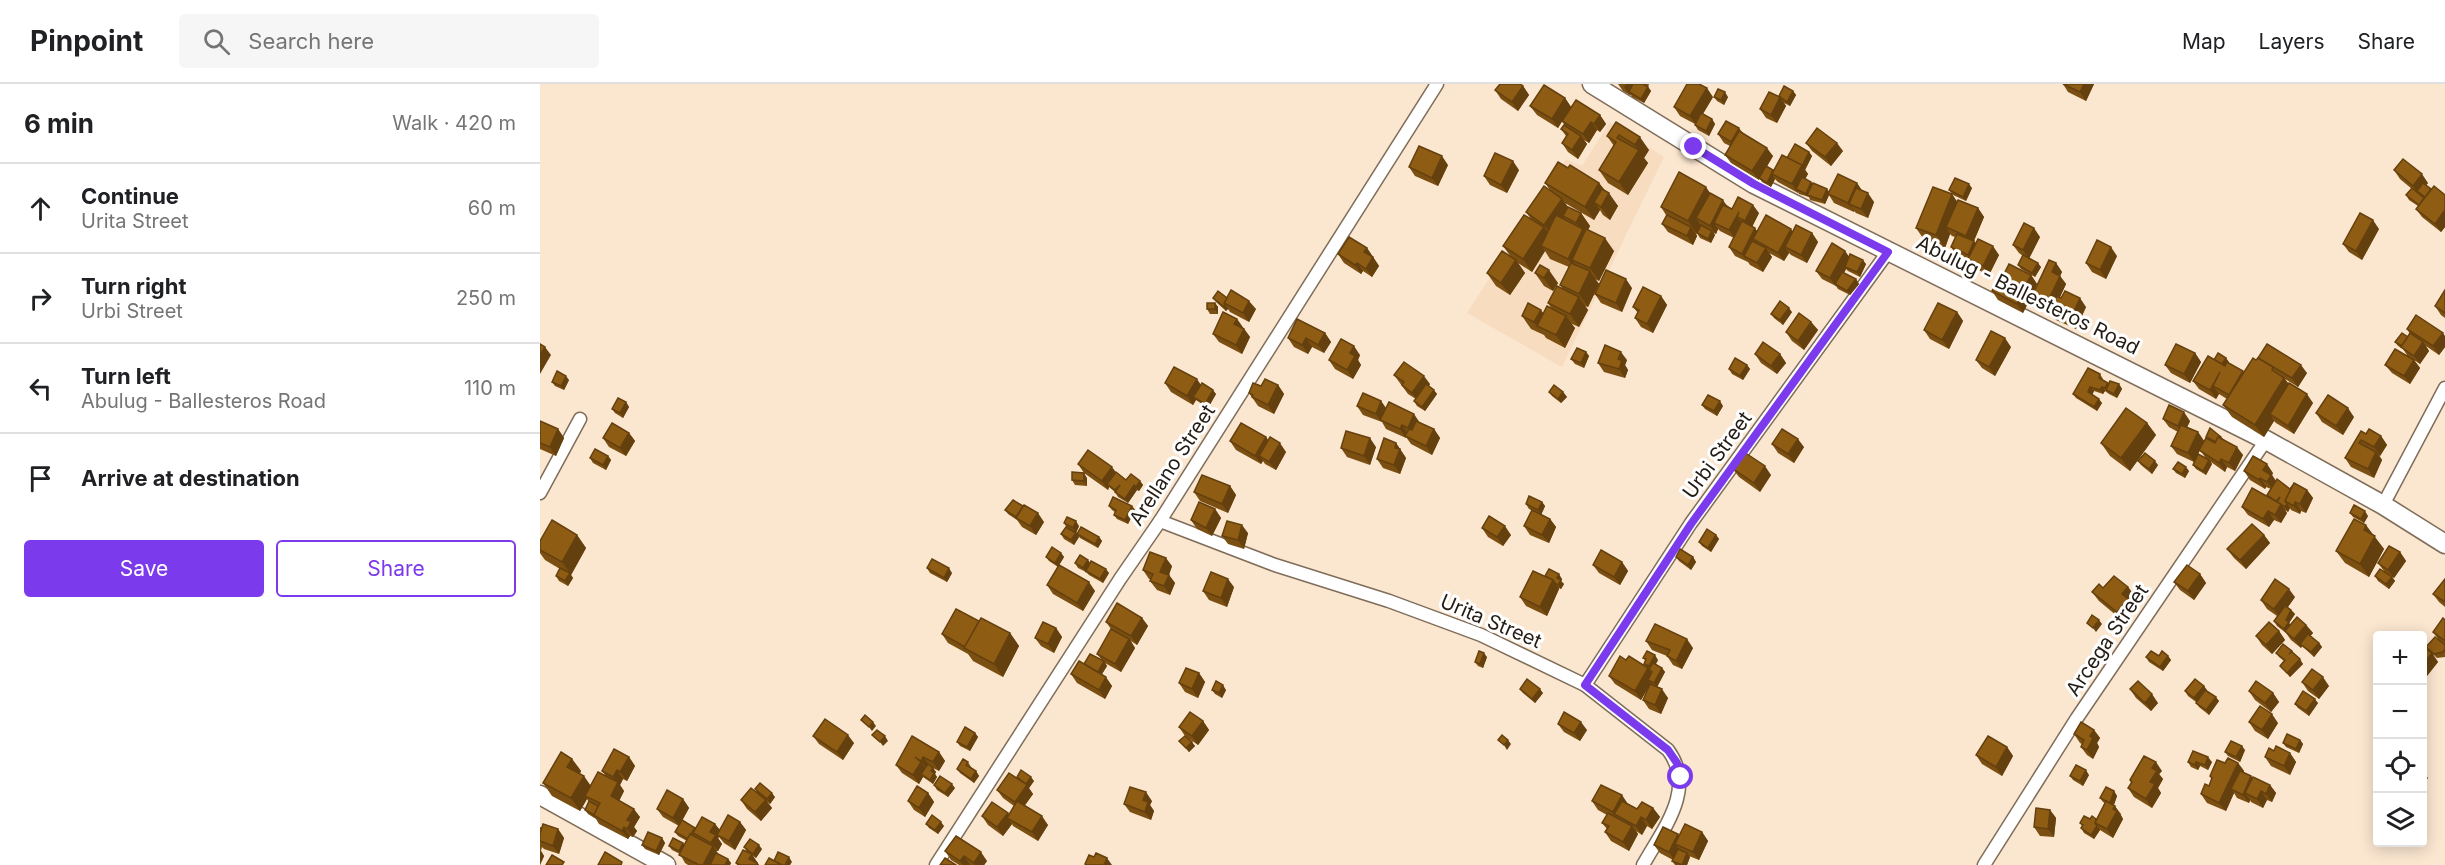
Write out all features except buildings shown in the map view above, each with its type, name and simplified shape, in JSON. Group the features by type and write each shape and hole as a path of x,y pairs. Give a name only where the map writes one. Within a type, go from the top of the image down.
{"main road":[{"name":"Abulug - Ballesteros Road","path":"1592,84 1754,184 2266,440 2383,505 2445,544"},
{"path":"540,795 666,865"}],"street":[{"name":"Arellano Street","path":"936,865 1120,579 1160,521 1437,84"},
{"name":"Urbi Street","path":"1585,685 1691,524 1888,252"},
{"path":"2383,505 2445,388"},
{"path":"540,493 580,419"},
{"name":"Arcega Street","path":"1984,865 2077,718 2266,440"},
{"name":"Urita Street","path":"1160,521 1275,565 1389,601 1481,635 1585,685 1668,750 1677,763 1681,777 1676,802 1643,865"}],"shaded area":[{"path":"1610,122 1664,157 1562,367 1467,313 1566,159 1582,166"}],"route":[{"path":"1681,777 1677,763 1668,750 1585,685 1691,524 1888,252 1754,184 1694,147"}]}
